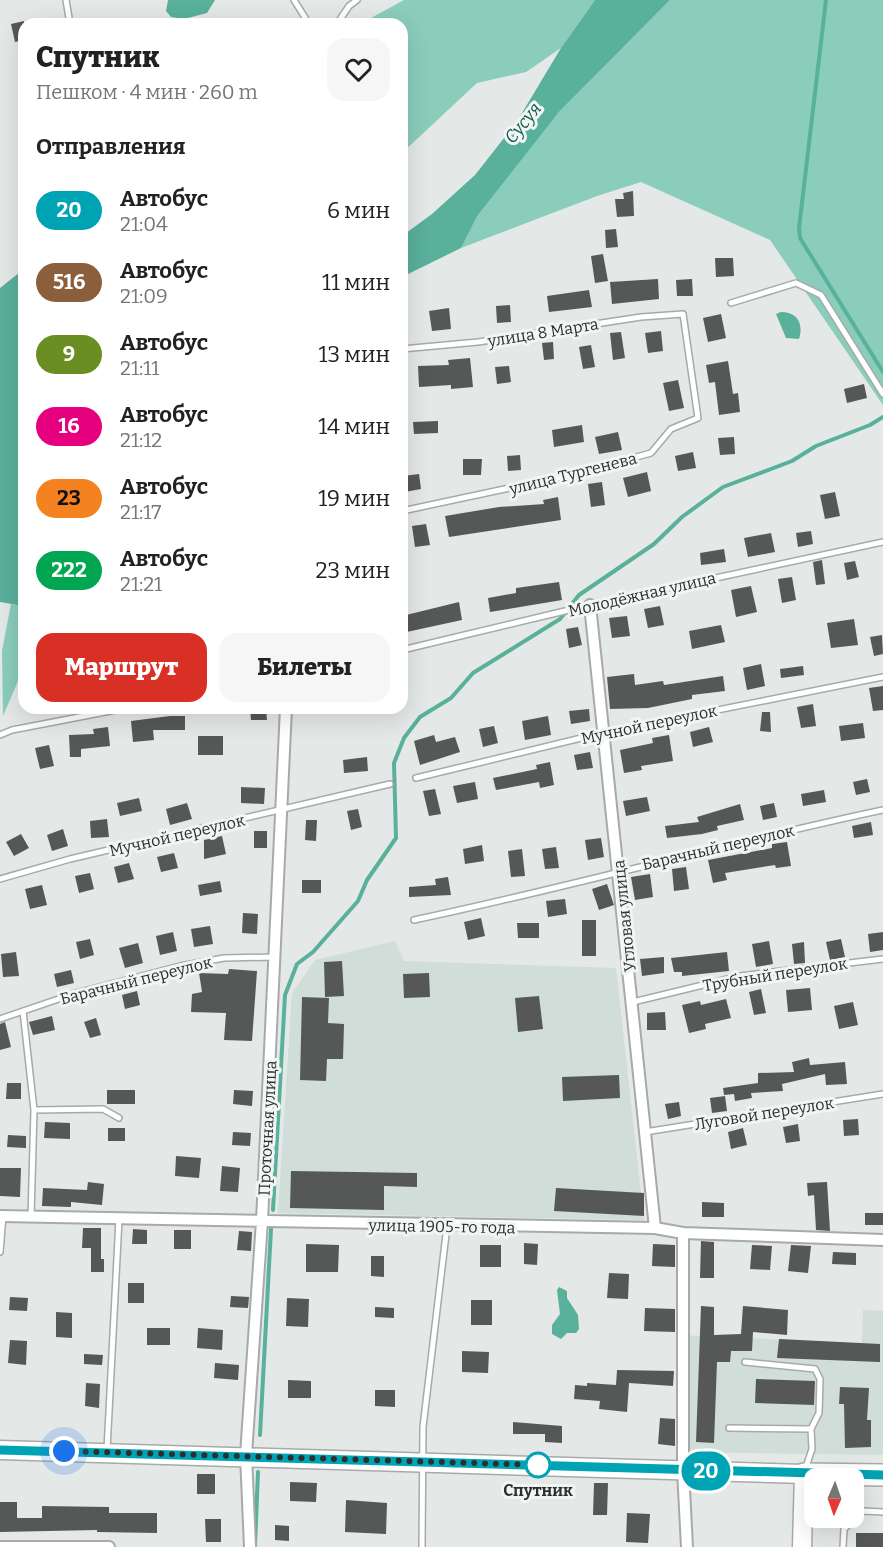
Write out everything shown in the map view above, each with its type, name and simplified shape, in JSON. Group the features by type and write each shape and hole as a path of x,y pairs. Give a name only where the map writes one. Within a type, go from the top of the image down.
{"highway":[{"path":"864,1475 883,1475"}],"main road":[{"path":"0,1450 246,1455 804,1474 802,1547"}],"street":[{"name":"Угловая улица","path":"590,605 655,1228"},
{"name":"Проточная улица","path":"250,1547 246,1455 262,1221 286,714"},
{"name":"улица 1905-го года","path":"1,1216 447,1226 655,1228 683,1233 883,1240"},
{"path":"683,1233 683,1470 687,1547"},
{"path":"0,1547 109,1547"}],"lane":[{"path":"66,0 69,18"},
{"path":"294,0 305,18"},
{"path":"341,18 349,6 357,0"},
{"path":"730,303 796,283 821,296 883,394"},
{"name":"улица 8 Марта","path":"408,348 478,342 641,317 684,314"},
{"name":"улица Тургенева","path":"408,510 575,474 651,453 671,429 698,418 684,314"},
{"name":"Молодёжная улица","path":"408,649 590,605 883,542"},
{"name":"Мучной переулок","path":"416,778 602,733 883,676"},
{"path":"0,735 12,730 95,714"},
{"name":"Мучной переулок","path":"0,879 70,859 390,784"},
{"name":"Барачный переулок","path":"414,920 514,899 619,870 883,810"},
{"name":"Барачный переулок","path":"0,1019 76,993 180,966 224,958 276,957"},
{"name":"Трубный переулок","path":"633,1002 740,976 883,959"},
{"path":"22,1011 34,1110 31,1216"},
{"name":"Луговой переулок","path":"645,1132 883,1094"},
{"path":"34,1110 103,1109 119,1118"},
{"path":"0,1252 1,1216"},
{"path":"107,1452 119,1219"},
{"path":"422,1547 422,1461 447,1226"},
{"path":"745,1362 815,1369 820,1379 819,1413 811,1429 812,1449 806,1468"},
{"path":"729,1428 811,1429"},
{"path":"843,1547 844,1528 863,1511 883,1512"}],"shaded area":[{"path":"404,0 595,0 561,48 526,72 477,83 408,147 408,18 371,18"},
{"path":"670,0 883,0 883,405 770,240 641,182 597,196 461,248 476,216 559,112"},
{"path":"11,604 18,605 18,681 3,716 2,651"},
{"path":"395,941 404,961 616,968 644,1220 278,1213 292,993 315,960"},
{"path":"863,1310 883,1311 883,1455 678,1452 679,1335 862,1343"}],"water":[{"path":"168,0 215,0 207,13 188,18 171,17 166,11"},
{"name":"Сусуя","path":"595,0 670,0 559,112 477,216 461,248 408,274 408,232 432,214 475,175 516,123 561,48"},
{"path":"18,274 18,605 0,602 0,288"},
{"path":"781,312 795,316 800,323 799,339 786,338 776,314"},
{"path":"559,1287 567,1291 567,1298 578,1315 579,1329 576,1333 567,1333 561,1339 552,1334 552,1325 560,1314 557,1290"}],"building":[{"path":"18,22 18,41 15,42 11,24"},
{"path":"633,191 634,216 617,217 615,199 624,199 623,193"},
{"path":"616,229 618,247 606,248 605,230"},
{"path":"603,254 608,281 595,283 591,256"},
{"path":"715,258 733,258 734,276 716,277"},
{"path":"658,279 659,299 612,304 610,282"},
{"path":"692,279 693,296 677,296 676,280"},
{"path":"589,290 592,307 549,312 547,296"},
{"path":"510,305 511,322 497,323 496,306"},
{"path":"449,308 451,329 432,331 429,311"},
{"path":"721,314 726,338 708,342 703,318"},
{"path":"661,331 663,351 648,353 645,333"},
{"path":"621,332 625,358 613,360 610,333"},
{"path":"553,342 554,359 544,360 542,343"},
{"path":"591,345 595,367 583,369 579,347"},
{"path":"470,358 473,387 451,389 451,385 419,387 418,366 449,365 448,360"},
{"path":"728,361 733,394 738,393 740,412 719,415 715,382 709,383 706,365"},
{"path":"509,366 511,382 497,384 495,367"},
{"path":"678,380 684,408 669,411 663,383"},
{"path":"864,384 867,398 847,403 844,389"},
{"path":"438,421 438,433 414,434 413,422"},
{"path":"582,425 584,442 554,447 552,430"},
{"path":"618,432 622,450 599,454 595,437"},
{"path":"734,437 735,454 720,455 718,438"},
{"path":"693,452 696,468 678,471 675,456"},
{"path":"520,455 521,470 508,471 507,456"},
{"path":"463,459 482,459 481,475 463,475"},
{"path":"647,472 651,491 628,497 623,478"},
{"path":"419,474 421,489 408,491 408,475"},
{"path":"602,482 605,505 591,507 588,484"},
{"path":"835,492 840,516 825,519 820,495"},
{"path":"558,497 561,520 449,537 445,516 499,507 544,504 543,500"},
{"path":"426,524 430,545 415,547 412,526"},
{"path":"811,531 813,544 798,547 796,533"},
{"path":"771,533 775,552 748,557 744,538"},
{"path":"724,549 726,562 701,565 700,553"},
{"path":"822,560 825,584 816,585 813,562"},
{"path":"855,561 859,577 847,580 844,563"},
{"path":"792,577 796,600 782,603 778,579"},
{"path":"559,582 562,600 490,612 488,598 516,593 516,588"},
{"path":"751,586 757,612 736,617 731,590"},
{"path":"459,602 462,620 408,632 408,615"},
{"path":"660,606 664,625 648,628 644,609"},
{"path":"627,616 630,636 612,638 609,618"},
{"path":"854,619 858,645 831,648 827,623"},
{"path":"721,625 725,642 692,649 689,631"},
{"path":"578,627 582,645 569,648 566,629"},
{"path":"882,635 883,654 874,656 870,637"},
{"path":"761,664 765,686 747,690 743,668"},
{"path":"803,666 804,675 781,678 780,669"},
{"path":"634,674 635,685 663,681 664,685 723,676 725,691 692,695 692,699 648,708 610,709 607,677"},
{"path":"883,686 883,710 873,711 869,688"},
{"path":"813,704 816,726 801,728 797,707"},
{"path":"589,709 590,721 571,724 569,711"},
{"path":"762,712 770,712 771,732 760,731"},
{"path":"250,714 266,714 267,720 251,720"},
{"path":"185,716 185,730 153,730 154,740 133,742 131,721"},
{"path":"548,716 551,735 525,740 522,721"},
{"path":"863,723 865,738 841,741 839,726"},
{"path":"494,726 498,743 483,747 479,729"},
{"path":"108,727 110,746 81,749 81,757 70,757 69,735 94,734 93,729"},
{"path":"709,727 713,742 693,747 690,732"},
{"path":"434,735 436,742 455,737 460,752 420,765 414,741"},
{"path":"669,735 673,761 641,766 642,770 624,773 620,750 653,743 652,738"},
{"path":"198,736 223,736 223,755 198,755"},
{"path":"49,745 54,766 40,769 35,748"},
{"path":"590,752 593,768 577,770 574,755"},
{"path":"367,757 368,771 344,773 343,760"},
{"path":"550,762 554,785 540,788 539,782 496,790 493,778 537,769 536,765"},
{"path":"867,779 870,792 856,795 853,782"},
{"path":"475,782 478,799 457,803 453,786"},
{"path":"241,787 265,788 264,804 241,803"},
{"path":"435,789 441,814 429,816 423,791"},
{"path":"824,790 826,802 803,806 801,794"},
{"path":"647,797 650,811 626,816 623,801"},
{"path":"139,798 142,811 120,816 117,803"},
{"path":"187,803 192,819 170,825 166,809"},
{"path":"774,803 777,817 763,820 760,806"},
{"path":"740,804 744,820 717,826 718,830 702,834 667,838 665,826 699,822 697,817"},
{"path":"358,809 362,827 351,830 347,811"},
{"path":"107,819 109,837 91,838 90,821"},
{"path":"306,820 317,820 316,841 305,840"},
{"path":"871,822 873,835 854,838 852,826"},
{"path":"63,829 68,846 52,851 47,835"},
{"path":"254,831 267,831 267,848 254,848"},
{"path":"21,834 29,848 14,856 6,842"},
{"path":"222,836 226,854 204,859 204,840"},
{"path":"601,838 604,857 588,860 585,840"},
{"path":"787,842 791,866 776,868 775,865 725,873 727,880 713,883 708,860 772,848 772,844"},
{"path":"482,845 484,861 465,864 463,849"},
{"path":"556,847 559,868 545,869 542,849"},
{"path":"522,849 525,876 511,877 508,851"},
{"path":"174,853 178,868 161,872 157,857"},
{"path":"129,863 134,879 118,883 114,867"},
{"path":"686,867 689,889 674,891 672,869"},
{"path":"90,873 94,889 79,893 75,876"},
{"path":"650,874 653,897 635,900 631,877"},
{"path":"448,877 451,895 409,897 409,887 436,885 435,879"},
{"path":"302,880 321,880 321,893 302,893"},
{"path":"220,881 222,892 200,896 198,885"},
{"path":"607,884 614,905 599,910 592,889"},
{"path":"42,885 47,905 30,909 25,889"},
{"path":"565,899 567,914 548,917 546,901"},
{"path":"243,913 258,914 257,934 242,933"},
{"path":"481,918 485,936 468,940 464,922"},
{"path":"582,920 596,920 596,956 582,956"},
{"path":"517,923 539,923 539,938 518,938"},
{"path":"210,926 213,944 194,947 191,929"},
{"path":"173,932 177,951 160,955 156,936"},
{"path":"883,932 883,950 870,952 868,934"},
{"path":"90,939 94,955 80,959 76,942"},
{"path":"841,939 845,957 830,960 826,942"},
{"path":"769,941 773,964 756,967 752,944"},
{"path":"804,942 805,963 794,964 792,944"},
{"path":"138,943 143,963 125,968 119,948"},
{"path":"16,952 19,976 3,977 1,954"},
{"path":"727,952 729,971 682,976 682,972 674,972 671,958"},
{"path":"664,957 664,973 642,976 640,959"},
{"path":"342,961 344,996 325,997 324,962"},
{"path":"229,969 257,971 252,1041 224,1040 226,1013 191,1012 192,994 202,992 199,973 228,974"},
{"path":"71,970 74,983 57,987 54,974"},
{"path":"429,973 430,997 404,998 403,974"},
{"path":"810,988 812,1010 788,1012 786,990"},
{"path":"761,989 766,1013 754,1015 749,992"},
{"path":"137,991 140,1005 125,1009 122,995"},
{"path":"539,996 543,1029 518,1032 515,998"},
{"path":"302,997 329,998 328,1023 344,1024 343,1059 327,1059 326,1081 300,1080"},
{"path":"726,999 731,1018 705,1024 706,1029 689,1033 682,1005 700,1001 701,1005"},
{"path":"853,1002 858,1025 839,1029 834,1006"},
{"path":"665,1012 666,1030 647,1030 647,1013"},
{"path":"52,1016 55,1030 33,1035 29,1022"},
{"path":"96,1018 101,1035 90,1038 84,1022"},
{"path":"5,1022 11,1047 0,1050 0,1024"},
{"path":"809,1058 810,1065 845,1062 847,1084 826,1085 825,1074 782,1084 783,1091 751,1093 752,1098 735,1101 734,1094 724,1095 723,1088 758,1083 758,1073 794,1072 792,1062"},
{"path":"619,1075 620,1098 563,1101 562,1077"},
{"path":"7,1083 21,1083 21,1099 6,1099"},
{"path":"107,1090 135,1090 135,1104 107,1104"},
{"path":"234,1090 253,1091 252,1106 233,1104"},
{"path":"725,1096 727,1111 712,1113 710,1098"},
{"path":"679,1102 681,1116 668,1119 665,1104"},
{"path":"858,1119 859,1135 844,1136 843,1120"},
{"path":"45,1122 70,1123 70,1139 44,1138"},
{"path":"798,1124 800,1141 786,1143 783,1127"},
{"path":"108,1128 125,1128 125,1141 108,1141"},
{"path":"743,1128 747,1145 731,1149 728,1132"},
{"path":"233,1132 251,1133 250,1146 232,1145"},
{"path":"8,1135 26,1136 26,1148 7,1147"},
{"path":"176,1156 201,1158 199,1178 175,1176"},
{"path":"222,1166 240,1168 238,1192 220,1191"},
{"path":"0,1168 21,1168 20,1197 0,1196"},
{"path":"291,1171 417,1173 417,1187 384,1186 384,1210 290,1208"},
{"path":"88,1182 104,1184 102,1205 71,1202 71,1207 42,1206 43,1188 87,1190"},
{"path":"827,1182 830,1231 816,1230 814,1195 808,1196 807,1183"},
{"path":"556,1188 644,1193 644,1216 554,1211"},
{"path":"702,1202 724,1203 724,1217 702,1217"},
{"path":"865,1213 883,1213 883,1225 865,1225"},
{"path":"83,1228 101,1228 101,1259 104,1259 104,1272 91,1272 91,1248 82,1248"},
{"path":"133,1229 147,1230 147,1244 132,1244"},
{"path":"174,1230 191,1230 191,1249 174,1249"},
{"path":"239,1231 252,1232 251,1251 237,1250"},
{"path":"701,1241 714,1242 714,1278 700,1278"},
{"path":"524,1243 538,1244 537,1265 524,1264"},
{"path":"306,1244 339,1245 338,1272 306,1272"},
{"path":"653,1244 675,1245 675,1267 652,1266"},
{"path":"480,1245 501,1245 501,1267 480,1267"},
{"path":"752,1245 772,1246 770,1270 750,1269"},
{"path":"791,1245 811,1246 808,1273 788,1271"},
{"path":"833,1252 856,1253 856,1265 832,1264"},
{"path":"371,1256 384,1256 384,1277 371,1276"},
{"path":"609,1273 629,1274 628,1299 607,1298"},
{"path":"128,1283 144,1283 144,1303 128,1303"},
{"path":"231,1296 249,1297 248,1308 230,1307"},
{"path":"10,1297 28,1298 27,1311 9,1310"},
{"path":"287,1298 309,1299 308,1327 286,1326"},
{"path":"471,1300 492,1300 492,1325 471,1325"},
{"path":"701,1306 714,1307 714,1335 741,1334 743,1306 788,1310 787,1335 753,1332 752,1351 731,1351 730,1362 717,1362 714,1443 696,1442"},
{"path":"375,1307 394,1308 394,1318 375,1317"},
{"path":"645,1308 675,1309 675,1332 644,1331"},
{"path":"56,1312 72,1313 72,1338 56,1337"},
{"path":"147,1328 170,1328 170,1345 147,1345"},
{"path":"198,1328 223,1330 222,1350 197,1348"},
{"path":"779,1339 880,1344 880,1362 777,1358"},
{"path":"10,1340 27,1341 26,1365 8,1363"},
{"path":"462,1351 489,1352 488,1373 462,1372"},
{"path":"84,1354 103,1355 102,1365 84,1364"},
{"path":"215,1363 239,1365 238,1380 214,1378"},
{"path":"617,1370 674,1371 673,1386 629,1383 627,1412 599,1409 600,1401 574,1399 575,1385 587,1386 587,1383 616,1385"},
{"path":"756,1379 815,1381 814,1405 755,1403"},
{"path":"288,1380 311,1381 311,1398 288,1398"},
{"path":"86,1383 100,1384 99,1408 85,1406"},
{"path":"840,1387 869,1388 867,1420 871,1420 871,1447 845,1448 844,1404 839,1404"},
{"path":"375,1390 395,1390 395,1407 375,1406"},
{"path":"660,1418 675,1419 675,1446 658,1444"},
{"path":"513,1422 562,1426 562,1443 545,1442 545,1434 513,1434"},
{"path":"197,1474 215,1474 215,1494 197,1494"},
{"path":"290,1482 317,1483 316,1502 290,1501"},
{"path":"594,1483 608,1483 607,1515 593,1515"},
{"path":"346,1500 387,1503 386,1534 345,1532"},
{"path":"0,1502 17,1502 17,1518 42,1518 42,1506 109,1507 109,1513 157,1513 157,1533 97,1532 97,1530 0,1532"},
{"path":"627,1513 650,1514 648,1543 626,1542"},
{"path":"205,1519 221,1519 221,1542 206,1542"},
{"path":"275,1525 289,1526 289,1541 275,1540"},
{"path":"856,1533 883,1533 883,1547 856,1547"}],"waterway":[{"path":"826,0 799,228 800,238 883,372"},
{"path":"273,1210 285,995 297,964 313,952 358,901 367,880 396,838 394,763 404,738 420,717 451,698 473,673 560,619 579,595 654,544 682,517 723,487 792,461 816,446 870,425 883,417"},
{"path":"260,1435 271,1229"},
{"path":"255,1546 258,1472"}],"bus line":[{"name":"20","path":"0,1450 246,1455 883,1475"}],"place":[{"name":"Спутник","path":"538,1465"}],"route":[{"path":"64,1451 540,1465 538,1465"}]}
